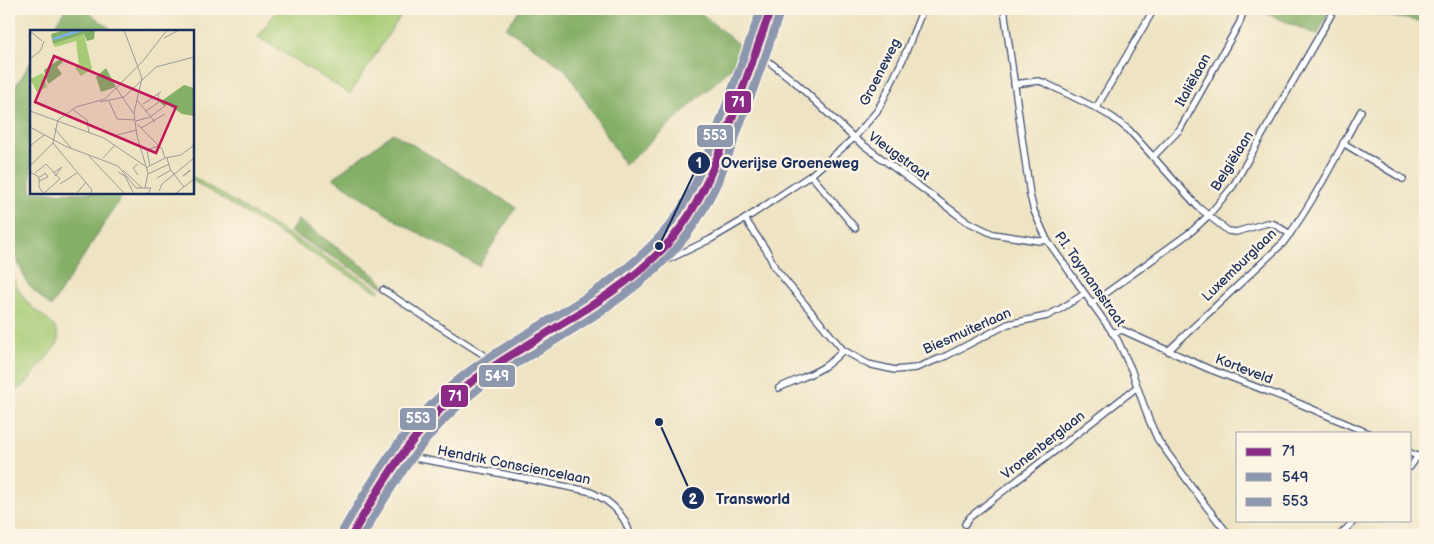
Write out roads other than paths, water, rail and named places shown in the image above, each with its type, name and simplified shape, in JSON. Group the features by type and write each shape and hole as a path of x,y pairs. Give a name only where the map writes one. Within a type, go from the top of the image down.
{"street":[{"path":"352,535 402,452 447,402 498,364 621,285 648,263 671,240 693,210 711,175 771,9"},
{"name":"Groeneweg","path":"648,263 661,263 711,239 745,219 811,175 854,138 877,111 882,102 903,60 923,9"},
{"name":"P.I. Taymansstraat","path":"1004,9 1030,195 1034,211 1047,240 1117,339 1131,369 1158,440 1228,535"},
{"path":"1096,108 1154,9"},
{"name":"Italiëlaan","path":"1153,157 1180,130 1240,22 1244,9"},
{"name":"Belgiëlaan","path":"1091,304 1165,252 1208,216 1233,186 1331,16"},
{"name":"Vleugstraat","path":"755,54 772,64 795,82 854,138 966,221 993,234 1040,241 1047,240"},
{"path":"1014,84 1038,81 1112,117 1129,130 1198,207 1228,231 1236,232 1267,223 1274,224 1290,234"},
{"name":"Luxemburglaan","path":"1168,351 1283,243 1314,194 1361,111"},
{"path":"1342,143 1403,179"},
{"path":"811,175 855,228"},
{"name":"Biesmuiterlaan","path":"745,219 767,251 775,268 843,350 868,364 895,370 916,368 946,356 1008,324 1047,316 1084,294"},
{"path":"383,290 498,364"},
{"name":"Korteveld","path":"1112,333 1122,330 1209,369 1298,403 1366,432"},
{"path":"779,388 798,378 812,375 830,364 843,350"},
{"name":"Vronenberglaan","path":"965,524 970,517 1137,387"},
{"name":"Hendrik Consciencelaan","path":"402,452 415,458 588,491 602,497 611,504 630,535"},
{"path":"1412,454 1425,459"},
{"path":"1412,464 1418,456"},
{"path":"1340,535 1353,522"}],"place":[{"name":"Overijse Groeneweg","path":"659,246"},
{"name":"Transworld","path":"659,422"}]}
